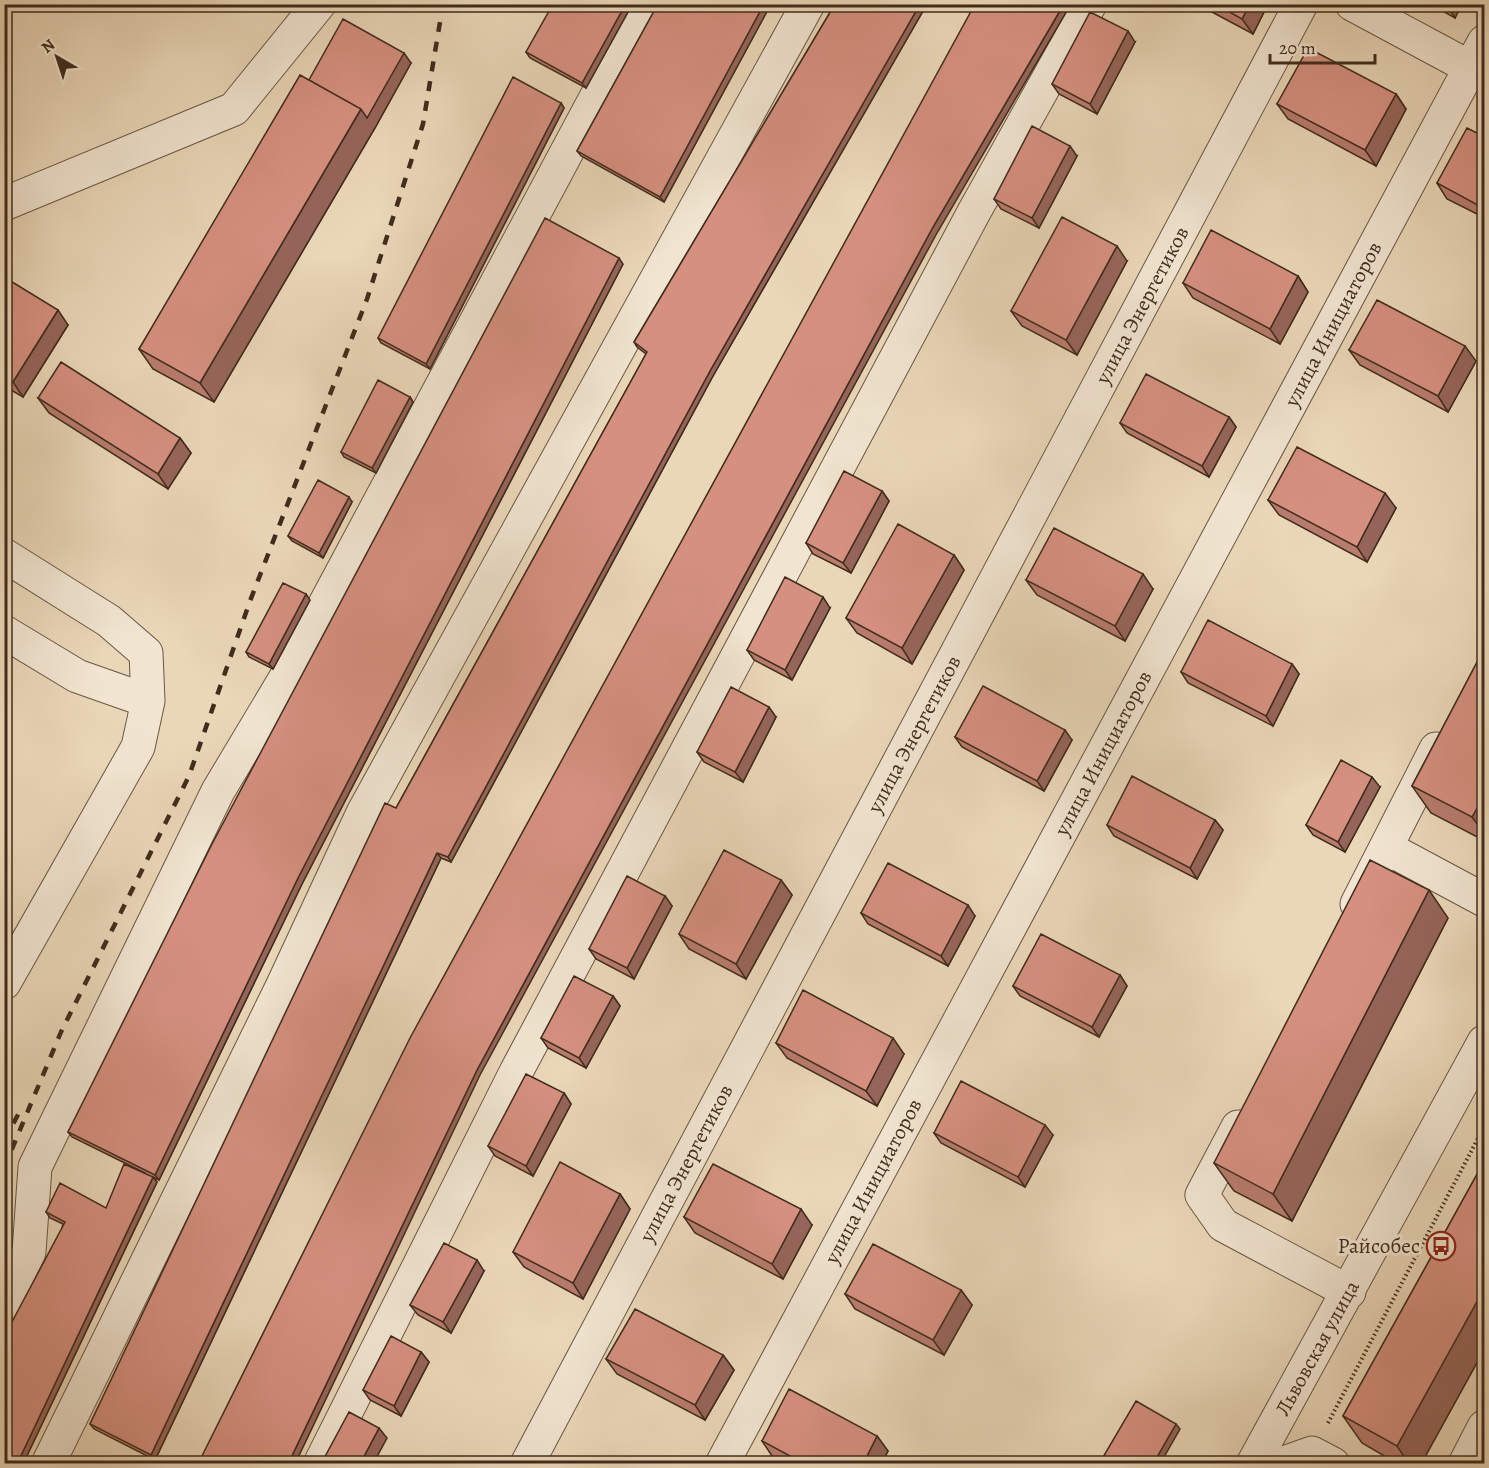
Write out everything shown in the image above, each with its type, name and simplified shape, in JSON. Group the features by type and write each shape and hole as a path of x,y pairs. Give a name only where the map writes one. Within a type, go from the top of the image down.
{"street":[{"path":"4,204 234,109 319,4"},
{"path":"4,1304 29,1252 35,1167 218,791 285,679 646,4"},
{"path":"48,1464 282,987 363,813 808,4"},
{"path":"320,1464 516,1072 974,212 1090,4"},
{"name":"улица Энергетиков","path":"527,1464 1301,4"},
{"path":"1352,4 1480,61"},
{"name":"улица Инициаторов","path":"722,1464 1480,61"},
{"path":"4,555 109,621 146,653 148,701 138,747 4,983"},
{"path":"4,632 77,676 148,701"},
{"path":"1342,932 1387,848 1448,724"},
{"path":"1387,848 1485,900"},
{"name":"Львовская улица","path":"1253,1464 1485,1042"},
{"path":"1252,1100 1202,1195 1223,1225 1349,1292"},
{"path":"1465,1464 1485,1427"},
{"path":"1281,1464 1323,1458"}],"path":[{"path":"1323,1458 1485,1127"}],"building":[{"path":"553,4 620,4 624,7 582,83 526,52"},
{"path":"658,4 764,4 660,197 577,151"},
{"path":"835,4 920,4 710,371 448,857 437,853 151,1455 90,1424 385,803 396,808 647,352 634,342"},
{"path":"975,4 1064,4 933,227 477,1070 288,1464 198,1464 410,1038"},
{"path":"1215,4 1250,4 1242,19"},
{"path":"1090,12 1128,31 1090,104 1052,84"},
{"path":"343,19 404,53 367,118 361,109 309,80"},
{"path":"1308,48 1396,94 1365,150 1277,104"},
{"path":"300,75 361,109 200,383 139,349"},
{"path":"513,77 561,103 426,364 378,338"},
{"path":"1032,126 1070,146 1032,218 994,199"},
{"path":"1467,128 1485,137 1485,209 1437,183"},
{"path":"1062,217 1117,246 1066,340 1011,311"},
{"path":"545,218 619,258 298,878 155,1175 68,1132 212,844"},
{"path":"1211,230 1298,276 1270,329 1183,283"},
{"path":"4,277 58,310 13,382 4,377"},
{"path":"1377,300 1465,346 1438,396 1349,350"},
{"path":"61,362 180,438 158,474 38,398"},
{"path":"1146,374 1229,417 1202,466 1120,423"},
{"path":"378,380 410,397 372,468 341,452"},
{"path":"1297,447 1385,493 1357,547 1268,500"},
{"path":"844,471 882,491 843,563 806,543"},
{"path":"318,480 349,497 319,553 288,536"},
{"path":"898,524 954,555 902,648 846,618"},
{"path":"1054,528 1143,574 1115,626 1026,580"},
{"path":"785,577 823,597 785,670 747,650"},
{"path":"283,583 306,594 269,664 246,652"},
{"path":"1208,620 1292,664 1266,716 1181,672"},
{"path":"1485,647 1485,794 1472,817 1412,786"},
{"path":"983,686 1065,730 1037,781 955,737"},
{"path":"731,687 769,707 735,772 697,752"},
{"path":"1341,760 1372,777 1338,842 1306,825"},
{"path":"1132,776 1215,820 1190,868 1107,825"},
{"path":"724,850 781,880 736,964 679,934"},
{"path":"1370,860 1429,890 1273,1194 1214,1163"},
{"path":"888,863 968,905 941,956 861,913"},
{"path":"627,876 665,896 627,968 589,949"},
{"path":"1041,934 1120,975 1092,1027 1013,986"},
{"path":"574,976 613,996 579,1058 541,1038"},
{"path":"803,990 893,1038 866,1091 776,1043"},
{"path":"526,1074 564,1093 526,1166 488,1146"},
{"path":"961,1081 1045,1125 1018,1177 934,1133"},
{"path":"1485,1160 1485,1287 1397,1446 1343,1416"},
{"path":"560,1162 620,1194 573,1283 513,1252"},
{"path":"124,1164 153,1177 17,1464 4,1464 4,1337 65,1222 46,1212 60,1183 106,1208"},
{"path":"713,1164 801,1209 772,1264 684,1217"},
{"path":"444,1243 477,1260 443,1322 410,1305"},
{"path":"873,1244 961,1290 933,1340 845,1294"},
{"path":"635,1309 723,1355 695,1405 606,1359"},
{"path":"391,1336 421,1352 394,1406 363,1390"},
{"path":"789,1389 877,1436 863,1464 805,1464 762,1441"},
{"path":"1136,1401 1176,1424 1153,1464 1099,1464"},
{"path":"349,1412 379,1428 360,1464 321,1464"}],"railway":[{"path":"4,1168 61,1032 189,776 250,601 367,299 423,124 441,4"},
{"path":"4,1141 21,1109"}],"place":[{"name":"Райсобес","path":"1441,1246"}]}
